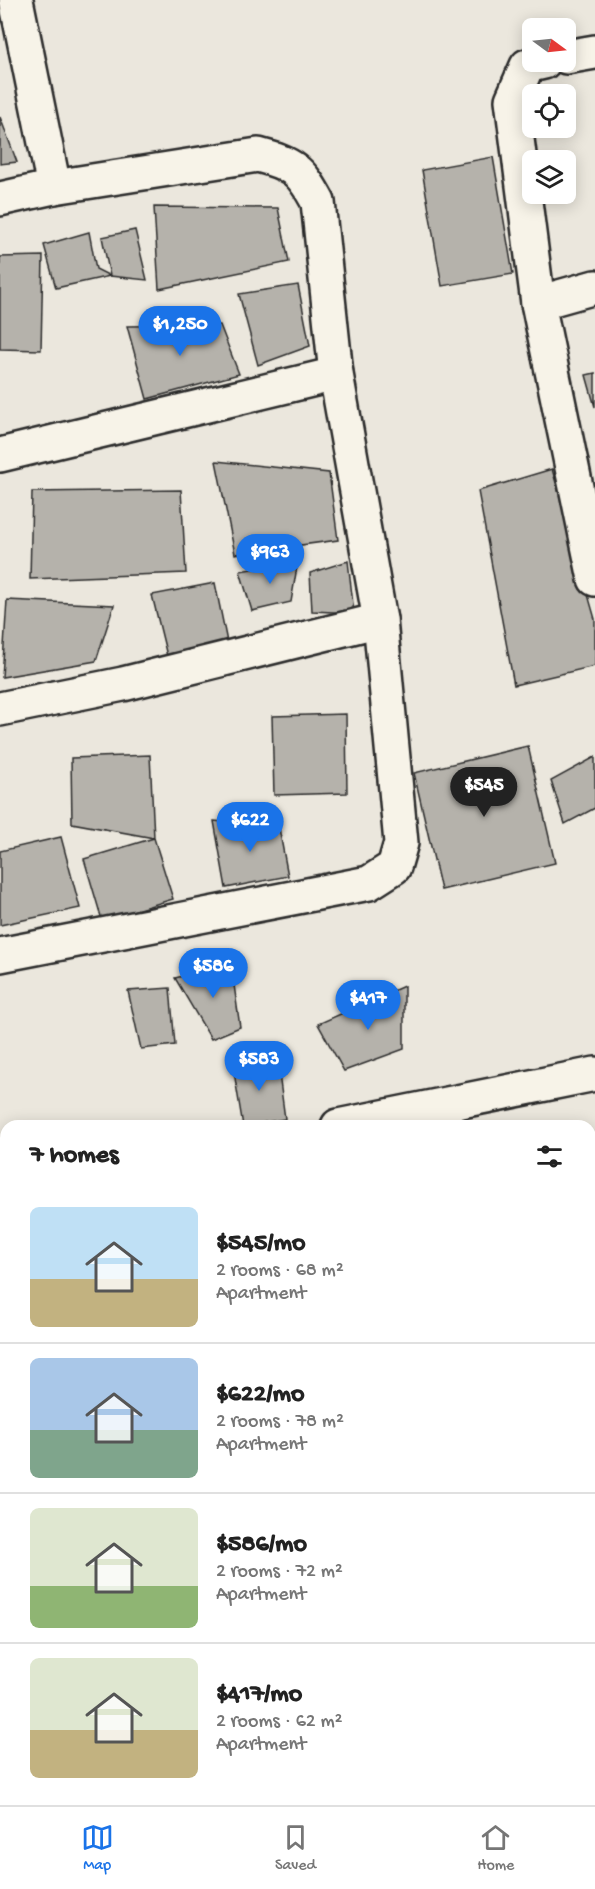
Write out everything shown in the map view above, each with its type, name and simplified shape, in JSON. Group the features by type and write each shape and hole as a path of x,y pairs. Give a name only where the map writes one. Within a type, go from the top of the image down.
{"street":[{"path":"16,0 54,187"},
{"path":"576,55 595,52"},
{"path":"524,72 512,100 538,303 595,579"},
{"path":"0,199 54,187 258,155 286,162 307,181 318,202 336,374 380,621 401,833 401,843 394,867 369,883 0,956"},
{"path":"538,303 595,287"},
{"path":"0,454 336,374"},
{"path":"0,709 123,684 380,621"},
{"path":"368,1120 595,1074"}],"building":[{"path":"0,117 17,162 0,164"},
{"path":"493,157 513,274 442,286 422,170"},
{"path":"154,207 278,208 289,262 159,289"},
{"path":"135,230 147,280 110,276 102,237"},
{"path":"89,232 96,269 110,276 56,288 44,245"},
{"path":"43,256 41,350 0,349 0,257"},
{"path":"298,285 310,346 258,365 239,294"},
{"path":"220,325 239,374 147,399 127,326"},
{"path":"595,373 595,407 586,375"},
{"path":"216,461 329,473 338,540 235,554"},
{"path":"552,469 595,619 595,666 514,685 478,491"},
{"path":"181,490 186,573 30,579 32,492"},
{"path":"298,561 291,602 252,611 240,571"},
{"path":"348,561 354,613 312,611 310,573"},
{"path":"215,583 227,642 167,656 152,595"},
{"path":"7,600 114,605 96,661 2,677"},
{"path":"346,714 347,793 274,795 272,716"},
{"path":"528,746 555,863 441,890 414,773"},
{"path":"150,755 154,838 72,823 71,758"},
{"path":"595,757 595,808 565,824 551,781"},
{"path":"214,821 279,828 288,876 226,888"},
{"path":"61,837 80,908 0,925 0,851"},
{"path":"154,838 173,899 102,920 84,859"},
{"path":"231,964 240,1027 211,1039 175,978"},
{"path":"404,986 404,1049 344,1071 318,1024"},
{"path":"170,988 175,1045 141,1049 128,991"},
{"path":"277,1059 285,1119 242,1120 233,1066"}]}
